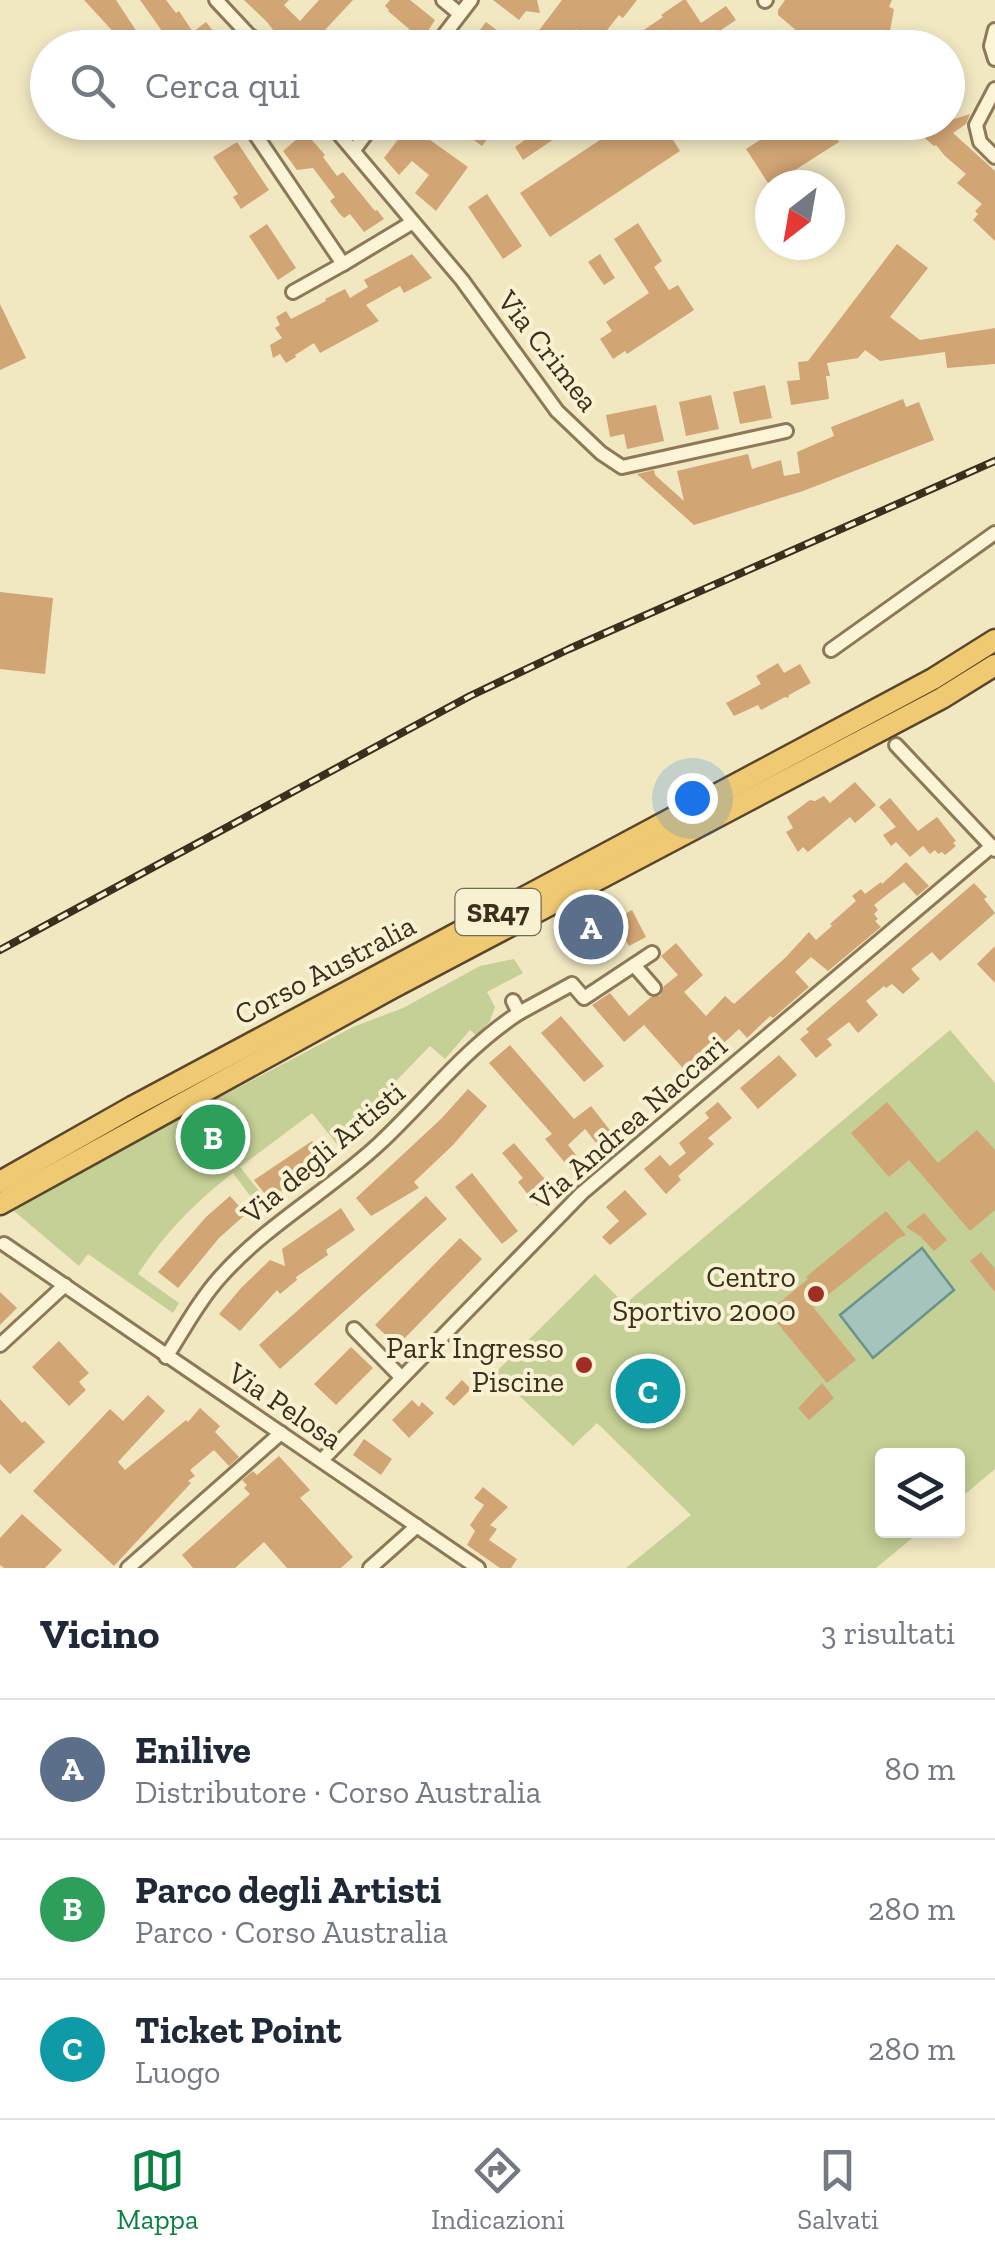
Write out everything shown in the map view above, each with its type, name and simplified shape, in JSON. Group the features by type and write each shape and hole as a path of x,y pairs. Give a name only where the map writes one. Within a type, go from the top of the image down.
{"highway":[{"name":"Corso Australia","path":"0,1182 132,1107 932,679 995,640"},
{"name":"Corso Australia","path":"0,1207 392,988 925,707 995,664"}],"street":[{"path":"216,0 245,30"},
{"path":"443,0 460,14"},
{"path":"448,30 471,0"},
{"path":"995,30 995,59"},
{"path":"995,89 976,124 980,142 995,156"},
{"path":"259,140 344,264"},
{"name":"Via Crimea","path":"345,140 462,280 557,411 622,467 786,431"},
{"path":"354,150 362,140"},
{"path":"293,292 413,222"},
{"path":"831,650 995,533"},
{"path":"896,745 993,848"},
{"name":"Via Andrea Naccari","path":"322,1460 582,1192 993,848"},
{"path":"652,954 634,965 654,988"},
{"name":"Via degli Artisti","path":"166,1356 204,1296 224,1273 277,1224 360,1162 516,1007 572,984 584,998 634,965"},
{"name":"Via Pelosa","path":"4,1244 478,1568"},
{"path":"0,1346 64,1284"},
{"path":"354,1329 401,1377"},
{"path":"128,1568 281,1433"},
{"path":"370,1568 416,1526"}],"green space":[{"path":"514,959 523,973 487,992 495,1007 490,1021 477,1036 470,1030 445,1059 430,1046 358,1120 368,1134 344,1153 312,1113 240,1167 275,1211 267,1218 233,1173 181,1219 138,1274 179,1303 173,1313 88,1254 79,1266 14,1211 82,1170 353,1027 403,1008 480,966"},
{"name":"Centro Sportivo 2000","path":"950,1030 995,1083 995,1469 965,1494 965,1448 875,1448 875,1538 912,1538 876,1568 626,1568 691,1515 597,1423 573,1446 495,1373 595,1274 625,1304"}],"water":[{"path":"922,1248 954,1290 873,1358 840,1315"}],"building":[{"path":"84,0 116,0 136,30 112,30"},
{"path":"140,0 166,0 192,30 161,30"},
{"path":"244,0 289,0 284,5 300,21 319,0 353,0 325,30 273,30"},
{"path":"390,0 410,0 435,20 428,30 410,30 385,6"},
{"path":"493,0 537,0 540,13 526,11 519,20"},
{"path":"562,0 637,0 607,30 539,30"},
{"path":"686,0 701,23 726,6 736,20 721,30 644,30"},
{"path":"785,0 892,0 889,7 894,9 890,30 796,30 778,15"},
{"path":"206,22 212,30 196,30"},
{"path":"486,22 497,30 480,30"},
{"path":"296,140 312,140 337,176 343,172 384,219 364,232 350,214 344,218 339,213 330,201 335,197 313,168 297,170 283,151"},
{"path":"398,140 430,140 468,167 436,211 415,193 429,175 412,161 399,175 384,158"},
{"path":"525,140 552,140 523,160 515,147"},
{"path":"600,140 673,140 680,151 550,237 520,193"},
{"path":"760,140 839,142 795,170 760,170 746,149"},
{"path":"927,140 961,140 995,171 995,241 973,220 982,204 957,183 966,174"},
{"path":"237,142 269,190 241,209 233,197 238,194 213,157"},
{"path":"487,194 522,246 503,259 468,207"},
{"path":"638,223 662,261 654,267 669,290 678,285 694,310 613,359 600,339 612,331 606,322 649,293 614,239"},
{"path":"267,224 296,268 278,280 249,236"},
{"path":"897,244 928,268 890,317 920,340 995,328 995,364 947,368 945,352 880,361 865,350 858,358 827,363 829,399 791,405 787,381 800,380 798,362 808,361"},
{"path":"412,254 432,278 404,293 400,286 366,305 379,321 320,353 314,343 286,363 280,354 273,358 270,345 282,338 275,328 280,325 276,317 286,311 291,319 345,289 350,298 368,287 364,280"},
{"path":"600,254 615,278 604,285 588,262"},
{"path":"0,304 26,358 0,370"},
{"path":"765,385 772,418 740,424 733,392"},
{"path":"711,395 719,429 686,436 679,402"},
{"path":"903,399 906,407 919,402 934,440 803,491 694,525 637,474 654,470 684,501 677,471 748,454 752,469 781,460 784,476 800,473 797,452 834,436 831,427"},
{"path":"656,405 664,441 627,449 624,434 610,437 606,415"},
{"path":"0,592 53,598 45,674 0,669"},
{"path":"778,663 784,673 800,664 811,683 761,710 758,705 734,716 726,703 761,684 756,676"},
{"path":"855,782 876,805 855,823 850,817 808,852 803,847 798,852 786,832 793,828 787,817 810,800 824,796 830,803"},
{"path":"890,798 918,831 937,817 956,846 945,855 935,850 930,854 923,846 910,857 896,842 891,846 883,835 896,827 879,807"},
{"path":"906,862 929,886 917,896 904,882 889,893 874,905 878,910 875,921 881,927 828,971 811,957 795,972 809,987 747,1038 739,1029 689,1075 644,1025 624,1042 592,1005 610,993 629,1016 651,997 660,996 664,986 678,975 661,956 676,943 703,975 684,992 706,1016 725,996 734,1004 809,932 816,940 832,926 856,901 852,896 861,889 865,894 882,884"},
{"path":"974,883 995,913 940,961 932,952 911,969 920,979 903,994 892,984 884,986 866,1001 878,1015 858,1033 849,1022 827,1039 832,1045 816,1058 800,1039 809,1032 806,1029"},
{"path":"632,910 646,937 629,946 625,939 589,958 569,923 592,911 601,927"},
{"path":"995,946 995,983 977,964"},
{"path":"561,1016 604,1066 584,1082 541,1033"},
{"path":"510,1045 574,1119 591,1106 616,1138 601,1149 585,1129 568,1145 587,1169 577,1177 545,1139 552,1134 489,1063"},
{"path":"779,1055 797,1075 758,1109 740,1088"},
{"path":"468,1089 487,1106 414,1182 419,1188 371,1216 356,1198"},
{"path":"718,1102 732,1118 708,1138 714,1144 678,1176 681,1180 666,1194 644,1169 660,1155 670,1166 686,1153 679,1143 709,1118 705,1113"},
{"path":"887,1102 938,1163 977,1130 995,1150 995,1210 970,1231 909,1160 889,1177 851,1133"},
{"path":"312,1141 324,1159 269,1199 254,1180"},
{"path":"514,1143 555,1191 537,1206 518,1182 523,1178 502,1153"},
{"path":"472,1173 518,1231 502,1244 455,1187"},
{"path":"625,1190 647,1214 610,1245 602,1237 619,1221 606,1207"},
{"path":"230,1196 246,1214 219,1238 178,1288 158,1272"},
{"path":"426,1196 447,1219 280,1369 259,1345"},
{"path":"341,1208 355,1230 326,1250 328,1255 296,1277 280,1294 277,1290 240,1331 219,1314 270,1260 285,1266 282,1249"},
{"path":"886,1211 906,1235 813,1307 856,1360 827,1383 768,1312"},
{"path":"924,1213 947,1240 934,1251 906,1227"},
{"path":"460,1238 482,1259 397,1346 375,1325"},
{"path":"981,1252 995,1269 995,1292 970,1261"},
{"path":"0,1292 17,1308 0,1325"},
{"path":"59,1341 89,1373 79,1382 86,1390 69,1406 32,1367"},
{"path":"351,1347 373,1368 336,1405 314,1384"},
{"path":"655,1370 669,1383 641,1412 628,1399"},
{"path":"462,1380 471,1389 454,1406 445,1398"},
{"path":"822,1383 834,1398 809,1420 798,1408"},
{"path":"148,1395 165,1411 118,1462 125,1470 188,1422 200,1408 220,1426 215,1432 239,1457 229,1466 214,1450 190,1470 195,1476 188,1481 191,1483 114,1566 33,1491 110,1409 123,1421"},
{"path":"0,1399 45,1442 10,1474 0,1464"},
{"path":"412,1400 419,1407 422,1402 434,1413 409,1438 392,1420"},
{"path":"364,1439 392,1459 381,1475 353,1455"},
{"path":"279,1456 310,1490 300,1498 353,1557 341,1568 287,1568 264,1542 235,1568 193,1568 182,1555 250,1494 242,1480 253,1471 257,1475"},
{"path":"483,1487 508,1507 490,1525 497,1529 489,1540 517,1559 511,1568 500,1568 467,1545 475,1531 470,1525 484,1505 474,1498"},
{"path":"22,1514 62,1550 45,1568 0,1565 0,1538"}],"railway":[{"path":"0,950 470,696 995,461"}],"place":[{"name":"Enilive","path":"591,927"},
{"name":"Parco degli Artisti","path":"213,1137"},
{"name":"Centro Sportivo 2000","path":"816,1294"},
{"name":"Park Ingresso Piscine","path":"584,1365"},
{"name":"Ticket Point","path":"648,1391"}]}
